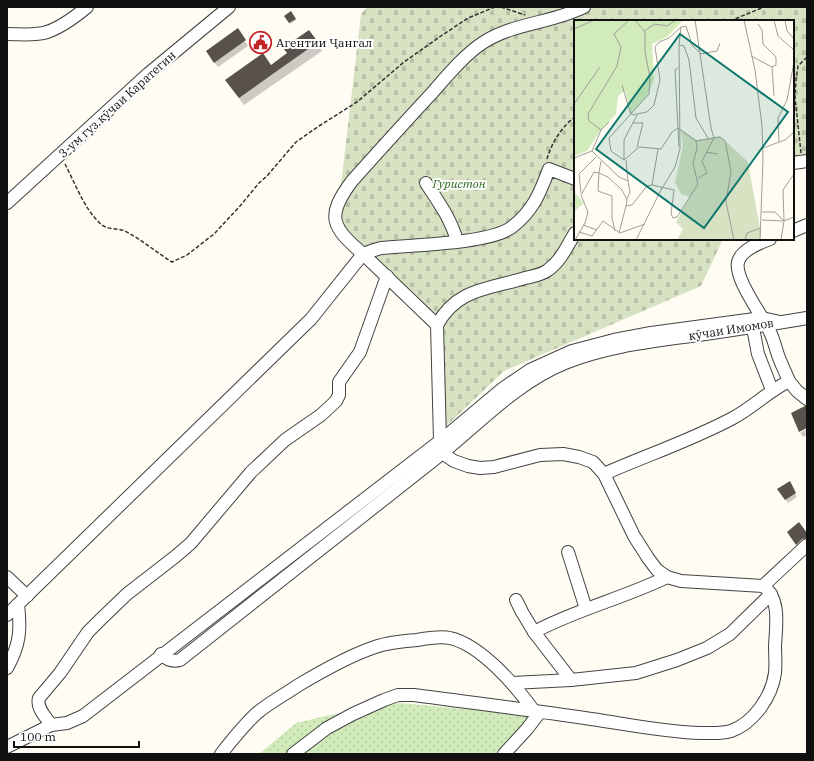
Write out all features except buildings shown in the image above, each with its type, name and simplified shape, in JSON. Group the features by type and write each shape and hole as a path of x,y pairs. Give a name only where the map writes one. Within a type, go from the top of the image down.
{"street":[{"path":"7,34 47,32 60,26 86,7"},
{"name":"3-ум гуз.кӯчаи Каратегин","path":"7,203 148,74 229,7"},
{"path":"437,325 364,254 344,238 338,228 335,217 341,195 458,64 482,42 508,30 569,14 584,7"},
{"path":"7,615 311,319 364,254 381,248 477,239 497,234 511,228 531,208 539,196 548,169 574,178"},
{"path":"426,183 449,218 457,241"},
{"path":"794,231 807,225"},
{"path":"574,235 558,261 547,271 469,294 450,306 437,325 440,441 442,453 454,461 480,468 494,467 540,455 563,454 579,457 593,462 604,474 634,536 657,570 667,577 681,581 767,590"},
{"path":"768,240 745,252 740,257 738,271 748,294 764,321 789,381 796,391 807,399"},
{"path":"51,725 39,707 39,698 60,673 88,632 127,594 191,543 251,472 284,440 321,415 336,402 339,395 339,382 360,352 387,276"},
{"name":"кӯчаи Имомов","path":"7,747 51,725 67,723 83,716 161,654 440,441 502,389 520,376 561,355 584,347 632,337 764,321 780,322 807,318"},
{"name":"кӯчаи Имомов","path":"161,654 169,660 180,660 442,453 474,425 526,384 545,372 565,363 616,348 652,341 753,328 764,321"},
{"path":"753,328 758,354 772,390"},
{"path":"604,474 708,431 741,413 772,390 789,381"},
{"path":"512,684 571,680 636,673 683,658 707,648 730,634 807,545"},
{"path":"568,552 586,609"},
{"path":"7,577 22,600 20,630 15,650 7,668"},
{"path":"534,632 558,620 586,609 644,589 667,577"},
{"path":"293,754 327,728 384,700 398,696 414,695 537,711 685,733 718,734 731,731 744,724 756,714 772,686 775,673 776,618 767,590"},
{"path":"516,600 534,632 571,680"},
{"path":"221,754 252,718 278,698 346,658 377,646 416,640 440,637 459,641 477,652 495,666 537,711"},
{"path":"504,754 528,730 537,711"}],"path":[{"path":"65,163 86,204 103,225 110,229 123,230 135,236 172,262 187,255 214,234 296,142 357,102 404,62 445,33 468,18 495,7"},
{"path":"501,7 542,21"},
{"path":"732,20 764,7"},
{"path":"801,162 796,80 798,66 807,57"},
{"path":"548,169 547,159 551,146 569,121 574,118"}],"green space":[{"name":"Гуристон","path":"367,7 807,7 807,157 794,158 794,20 574,20 574,240 723,240 701,286 504,371 441,431 433,322 336,228 361,14"},
{"path":"400,703 533,715 515,738 497,754 259,754 296,723 330,715"}],"place":[{"name":"Агентии Ҷангал","path":"261,42"}]}
